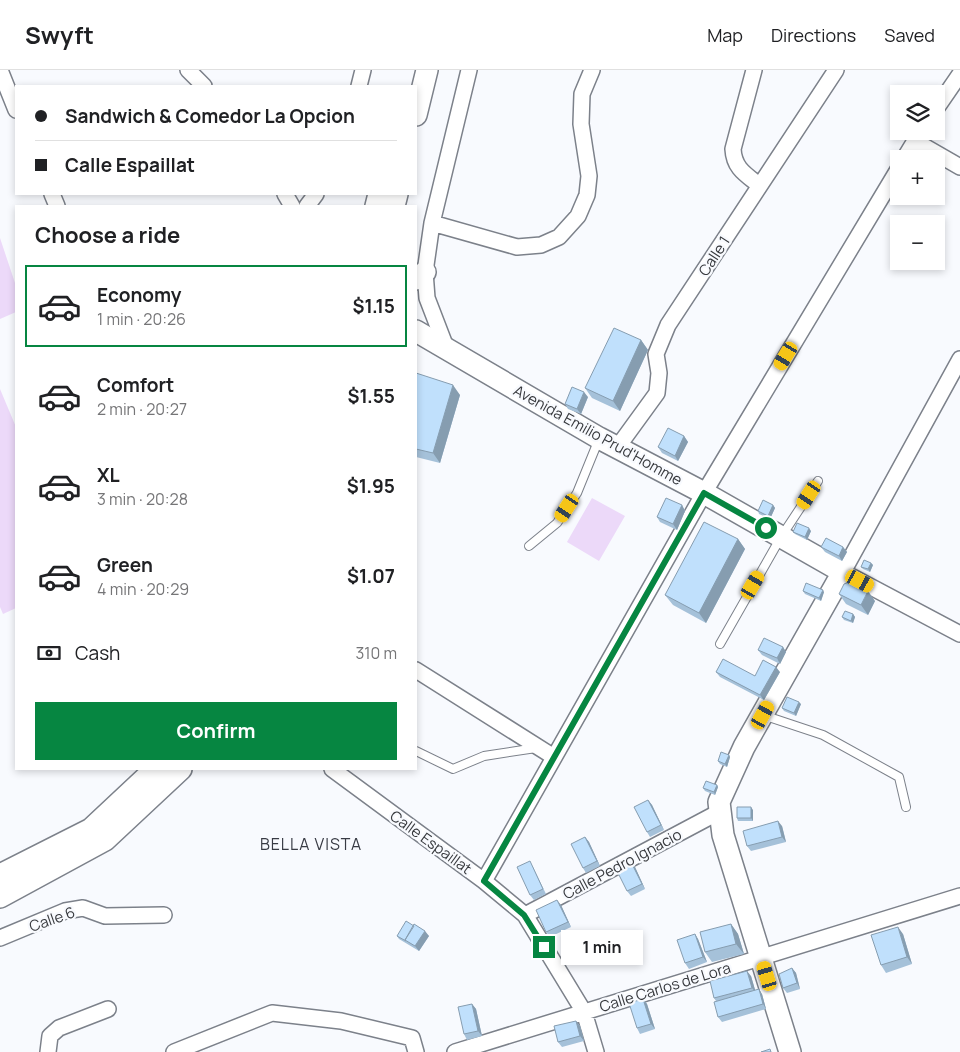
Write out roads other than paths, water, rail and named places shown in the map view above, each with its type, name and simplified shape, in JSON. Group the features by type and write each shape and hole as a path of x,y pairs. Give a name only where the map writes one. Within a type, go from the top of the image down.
{"main road":[{"path":"409,85 413,70"},
{"path":"417,111 427,70"},
{"name":"Avenida Emilio Prud'Homme","path":"417,332 447,351 608,443 704,493 843,572"},
{"name":"Avenida Emilio Prud'Homme","path":"417,351 447,351"},
{"path":"790,1052 723,835 719,802 744,747 843,572"},
{"path":"0,875 91,829 154,770"},
{"path":"0,896 105,840 180,770"}],"street":[{"path":"0,70 15,108"},
{"path":"188,70 203,85"},
{"path":"359,85 363,70"},
{"path":"447,351 420,276 469,70"},
{"path":"432,223 517,247 541,245 560,237 578,216 587,195 589,176 581,124 582,94 592,70"},
{"path":"754,70 733,149 733,158 738,169 759,185"},
{"name":"Calle 1","path":"608,443 656,393 659,373 656,354 668,325 836,70"},
{"path":"945,96 960,74"},
{"path":"923,140 960,167"},
{"path":"484,881 704,493 890,183"},
{"path":"843,572 960,359"},
{"name":"Avenida Emilio Prud'Homme","path":"843,572 960,634"},
{"path":"417,671 554,758"},
{"name":"Calle Espaillat","path":"333,770 484,881 524,915 584,1012 596,1052"},
{"name":"Calle Pedro Ignacio","path":"524,915 719,812"},
{"name":"Calle Carlos de Lora","path":"455,1052 960,896"},
{"name":"Calle 6","path":"0,938 65,911 83,908 105,916 164,915"},
{"path":"48,1052 50,1036 59,1028 108,1009"},
{"path":"174,1052 272,1012 341,1021 412,1038 416,1052"}],"lane":[{"path":"529,546 557,523 608,443"},
{"path":"720,644 781,537 818,481"},
{"path":"763,715 824,735 899,776 906,807"},
{"path":"417,751 453,769 484,756 538,748"}],"district":[{"name":"BELLA VISTA","path":"311,844"}]}
